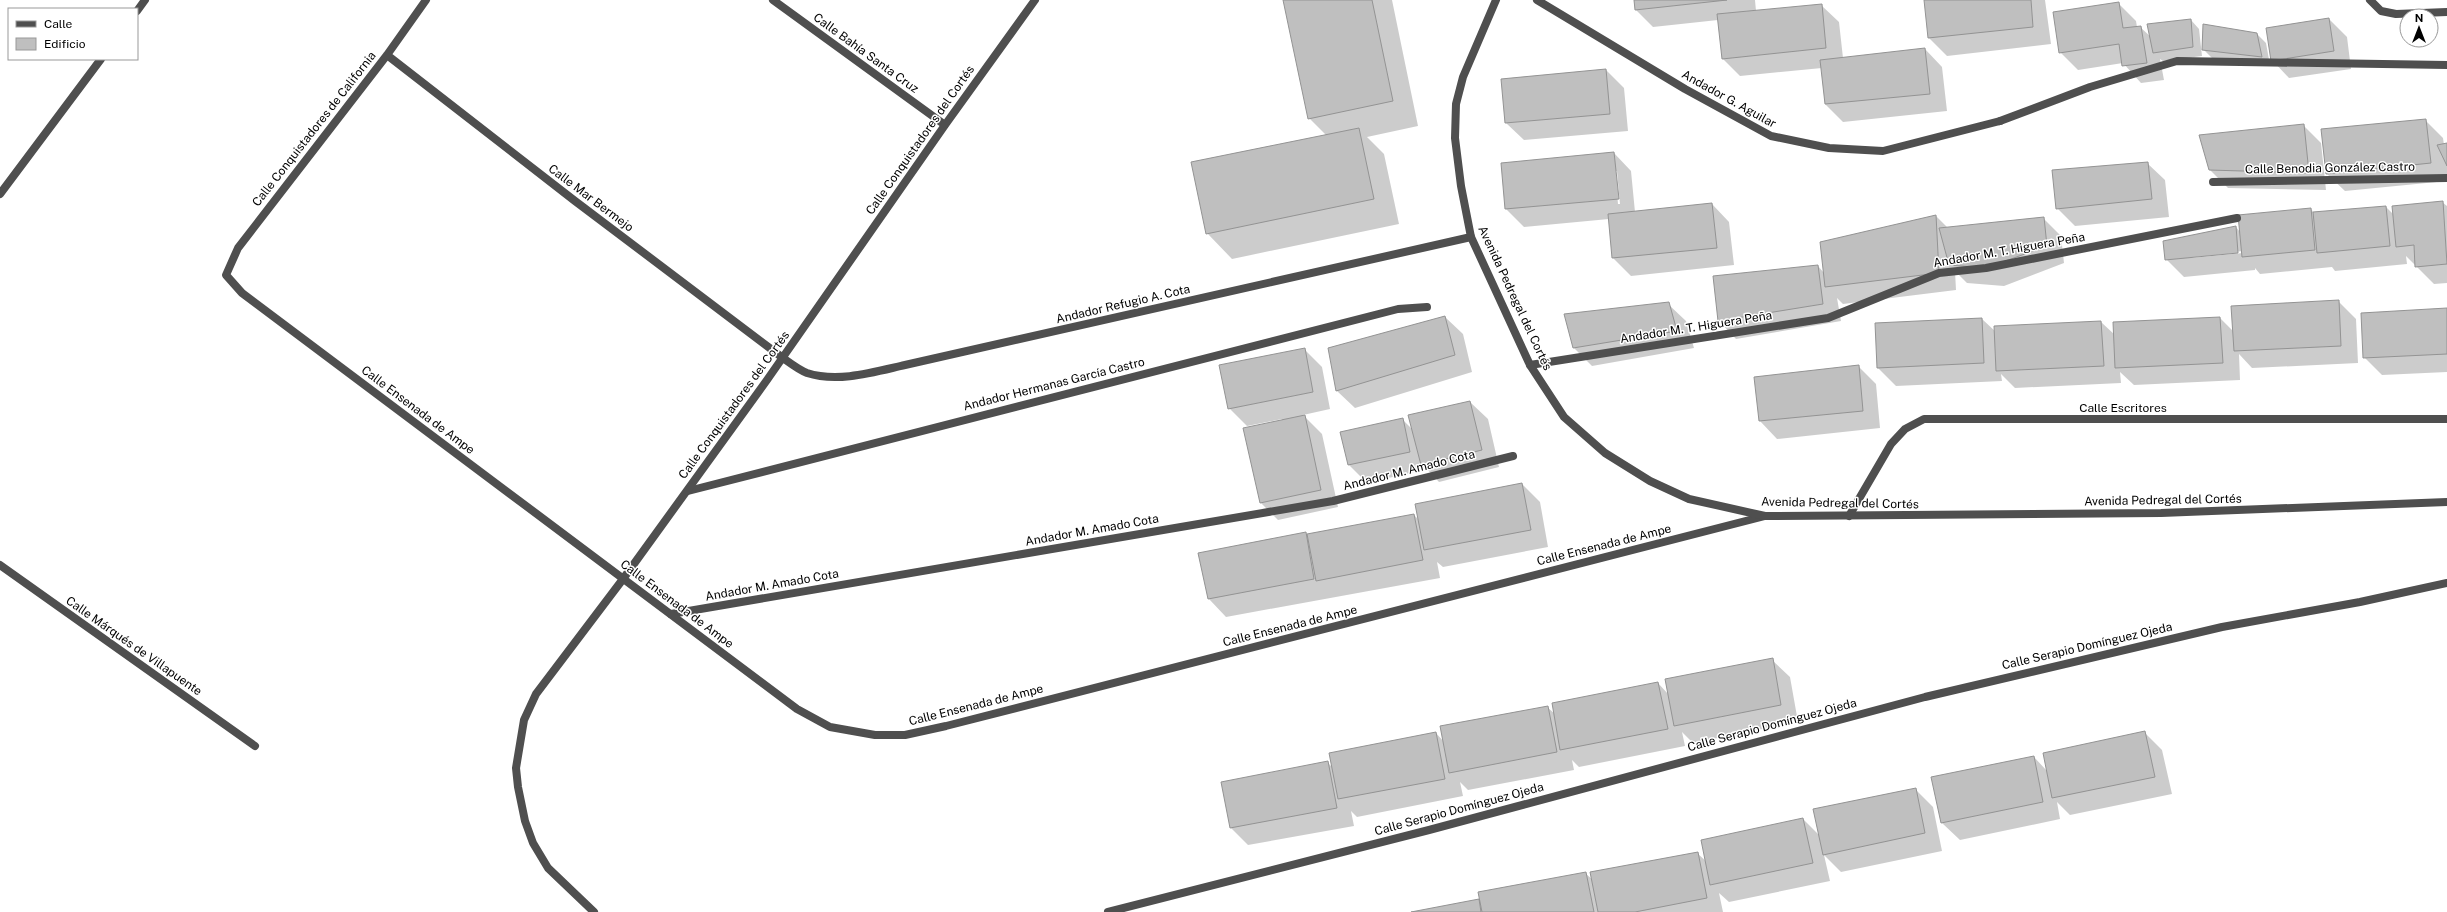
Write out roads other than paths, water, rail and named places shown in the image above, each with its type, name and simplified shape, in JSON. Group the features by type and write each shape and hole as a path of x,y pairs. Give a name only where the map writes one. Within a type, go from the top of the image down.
{"street":[{"path":"138,10 145,0"},
{"name":"Calle Conquistadores de California","path":"226,275 238,248 387,55 426,0"},
{"name":"Calle Bahía Santa Cruz","path":"773,0 944,125"},
{"name":"Calle Conquistadores del Cortés","path":"594,912 548,868 533,843 525,821 518,787 516,768 524,720 536,694 623,579 783,358 944,125 1035,0"},
{"name":"Avenida Pedregal del Cortés","path":"1496,0 1463,77 1456,104 1455,138 1461,186 1471,237 1530,365 1564,417 1605,453 1650,481 1689,499 1764,516 2161,513 2447,502"},
{"name":"Andador G. Aguilar","path":"1537,0 1685,89 1771,136 1829,148 1883,151 2000,121 2090,87 2176,61 2447,65"},
{"path":"2370,0 2381,11 2396,14 2447,12"},
{"name":"Calle Mar Bermejo","path":"387,55 575,201 783,358"},
{"path":"0,194 100,60"},
{"name":"Calle Benodia González Castro","path":"2213,182 2447,178"},
{"name":"Andador M. T. Higuera Peña","path":"1530,365 1828,318 1939,273 1986,268 2236,218"},
{"name":"Andador Refugio A. Cota","path":"783,358 806,372 827,377 858,375 1471,237"},
{"name":"Calle Ensenada de Ampe","path":"226,275 242,293 623,579 797,709 830,727 875,734 905,734 946,726 1764,516"},
{"name":"Andador Hermanas García Castro","path":"688,490 1398,309 1427,308"},
{"name":"Calle Escritores","path":"1849,516 1891,444 1905,429 1924,419 2447,420"},
{"name":"Andador M. Amado Cota","path":"671,614 1334,501 1514,456"},
{"name":"Calle Márqués de Villapuente","path":"0,565 255,746"},
{"name":"Calle Serapio Domínguez Ojeda","path":"1108,912 1429,830 1925,697 2222,627 2360,602 2447,583"}]}
